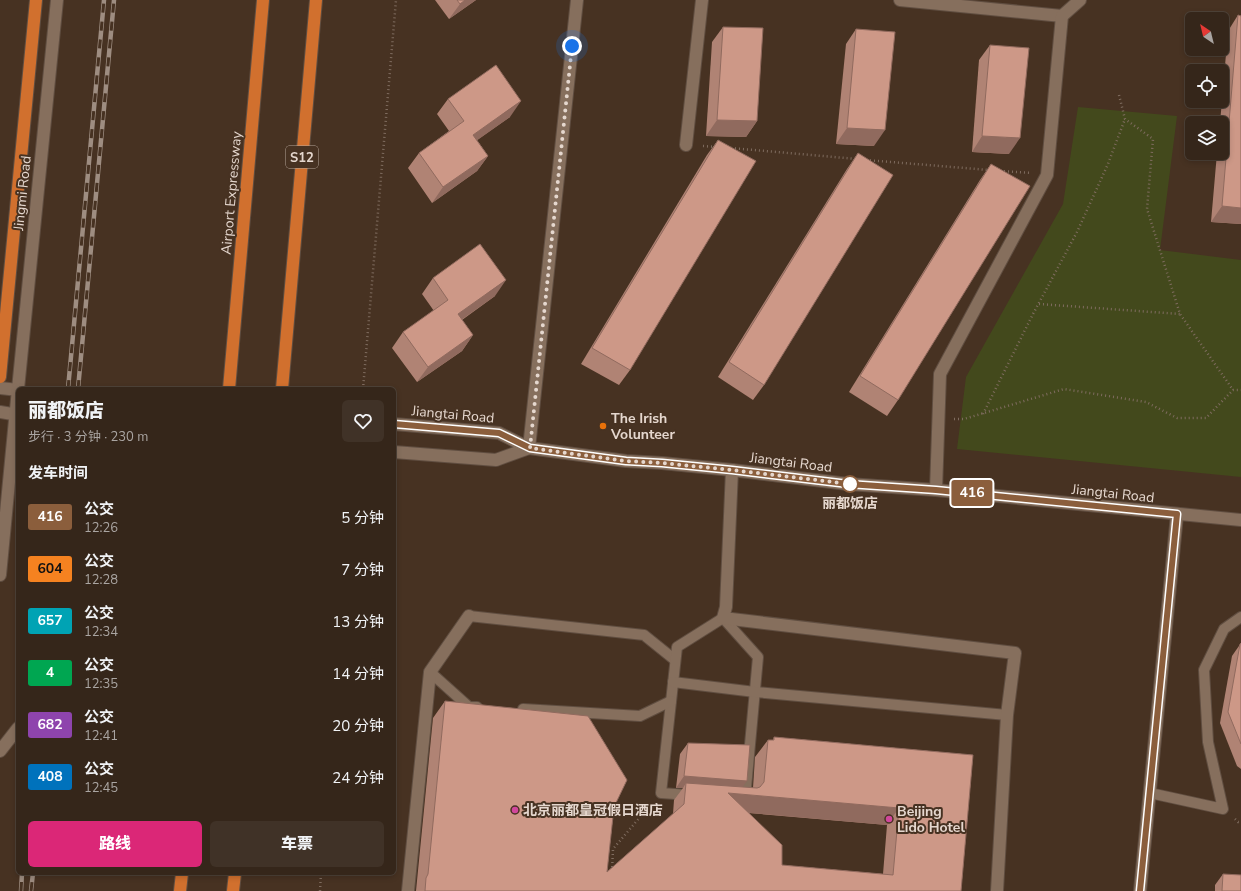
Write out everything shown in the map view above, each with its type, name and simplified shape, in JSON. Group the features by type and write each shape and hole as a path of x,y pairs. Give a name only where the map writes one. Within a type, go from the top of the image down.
{"highway":[{"path":"0,377 36,0"},
{"name":"Airport Expressway","path":"229,387 263,0"},
{"name":"S12","path":"282,387 316,0"},
{"path":"180,891 182,875"},
{"path":"233,891 235,875"}],"street":[{"name":"Jingmi Road","path":"18,387 57,0"},
{"path":"530,448 577,0"},
{"path":"686,145 702,0"},
{"path":"900,0 1062,16"},
{"path":"936,490 940,374 1047,175 1062,16 1080,0"},
{"path":"0,388 16,389"},
{"path":"0,412 16,415"},
{"name":"Jingmi Road","path":"0,575 16,415"},
{"name":"Jiangtai Road","path":"396,424 499,433 530,448 626,461 732,470 848,484 936,490 1241,520"},
{"name":"Jiangtai Road","path":"396,452 496,460 530,448"},
{"path":"732,470 726,607 723,618 1015,653 1007,715 997,891"},
{"path":"1140,891 1177,514"},
{"path":"408,891 430,672 470,616"},
{"path":"0,751 16,731"}],"lane":[{"path":"470,616 644,635 676,660"},
{"path":"723,618 758,657 745,798 661,793 676,660 677,647 723,618"},
{"path":"1150,793 1222,809 1208,742 1204,670 1224,629 1241,618"},
{"path":"430,672 469,707 485,707"},
{"path":"673,682 755,692 1007,715"},
{"path":"516,709 640,716 671,701"}],"path":[{"path":"363,387 396,0"},
{"path":"983,414 1077,232 1108,164 1125,119 1119,96"},
{"path":"1125,119 1153,139 1147,209 1180,314 1233,390"},
{"path":"686,145 717,147"},
{"path":"725,148 992,170"},
{"path":"1000,171 1047,175"},
{"path":"1039,304 1180,314"},
{"path":"939,418 964,419 1064,389 1146,402 1177,418 1206,418 1233,390 1241,390"},
{"path":"611,877 613,849 661,793"},
{"path":"320,891 322,875"}],"green space":[{"path":"1078,107 1177,116 1160,250 1241,260 1241,477 957,449 966,377 1063,204"}],"building":[{"path":"457,0 465,0 460,4"},
{"path":"1238,15 1241,16 1241,208 1222,206 1226,160 1229,160 1229,122"},
{"path":"723,27 763,28 757,121 717,120"},
{"path":"856,29 895,32 885,130 847,128"},
{"path":"990,45 1029,48 1020,138 982,136"},
{"path":"496,65 521,101 473,135 488,156 443,187 419,153 464,121 448,99"},
{"path":"718,140 756,161 630,370 592,348"},
{"path":"858,153 893,175 764,385 729,362"},
{"path":"991,164 1030,186 898,400 860,376"},
{"path":"480,244 506,280 458,314 473,335 428,367 403,332 448,300 433,278"},
{"path":"1241,643 1241,744 1228,712"},
{"path":"445,701 588,716 627,780 614,807 607,872 684,804 686,783 760,787 764,782 768,740 774,740 774,737 973,755 961,891 425,891 426,878 428,874","holes":["728,793 899,808 893,875 782,865 782,845"]},
{"path":"688,743 750,745 747,781 684,776"},
{"path":"1223,874 1241,875 1241,891 1222,891"}],"railway":[{"path":"68,387 104,0"},
{"path":"78,387 114,0"},
{"path":"21,891 22,875"},
{"path":"31,891 33,875"}],"bus line":[{"name":"416","path":"396,424 499,433 530,448 626,461 732,470 848,484 936,490 1177,514 1140,891"}],"place":[{"name":"The Irish Volunteer","path":"603,426"},
{"name":"丽都饭店","path":"850,484"},
{"name":"北京丽都皇冠假日酒店","path":"515,810"},
{"name":"Beijing Lido Hotel","path":"889,819"}],"route":[{"path":"572,46 530,448 626,461 732,470 850,484"}]}
